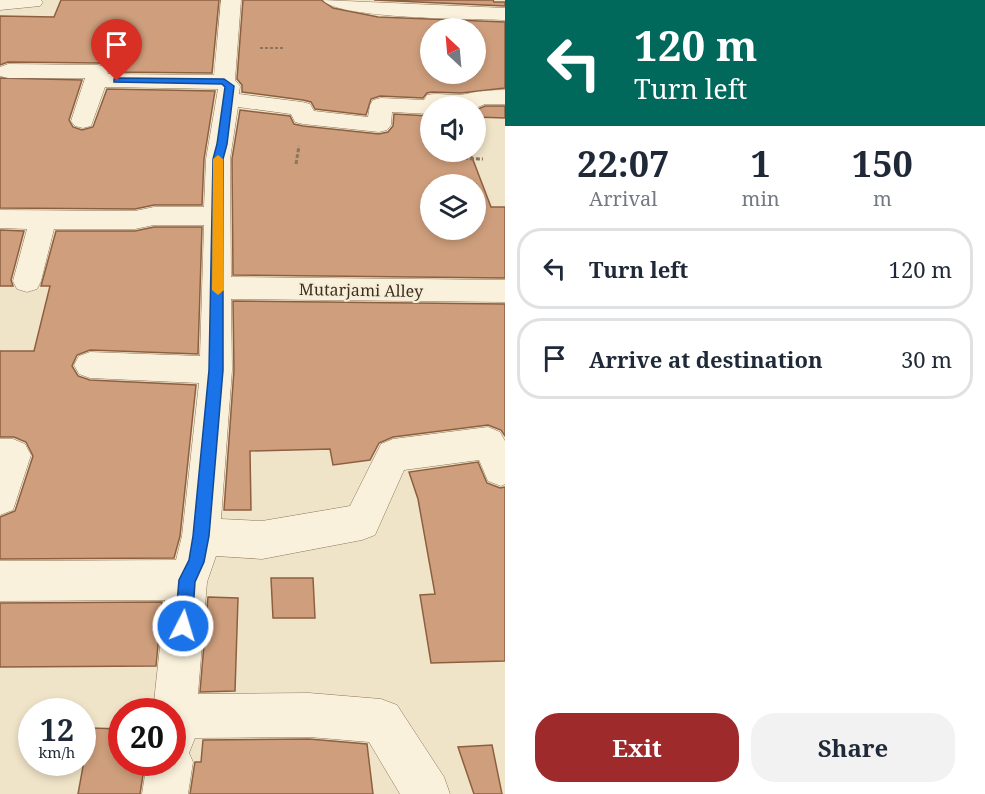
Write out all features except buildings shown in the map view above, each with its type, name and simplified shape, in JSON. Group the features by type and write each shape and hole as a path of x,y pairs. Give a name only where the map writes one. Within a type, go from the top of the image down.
{"lane":[{"path":"177,698 187,580 196,562 201,536 216,370 218,159 226,90 227,23 231,0"},
{"path":"333,0 352,6 422,5 505,14"},
{"path":"0,3 33,2"},
{"path":"8,71 98,72 82,121"},
{"path":"96,80 226,90 302,109 303,117 379,125 381,105 420,107"},
{"path":"486,97 505,97"},
{"path":"0,219 135,220 154,216 219,216"},
{"path":"27,281 43,219"},
{"name":"Mutarjami Alley","path":"218,288 505,291"},
{"path":"90,365 216,370"},
{"path":"201,536 262,540 362,522 393,455 488,442 501,469"},
{"path":"0,455 13,455 0,498"},
{"path":"0,581 187,580"},
{"path":"186,728 309,715 381,721 427,794"},
{"path":"165,794 168,776"}],"path":[{"path":"296,164 300,145"}],"slow traffic":[{"path":"218,159 218,290"}],"route":[{"path":"117,81 224,82 229,86 218,159 216,370 201,536 196,562 187,580 183,626"}]}
